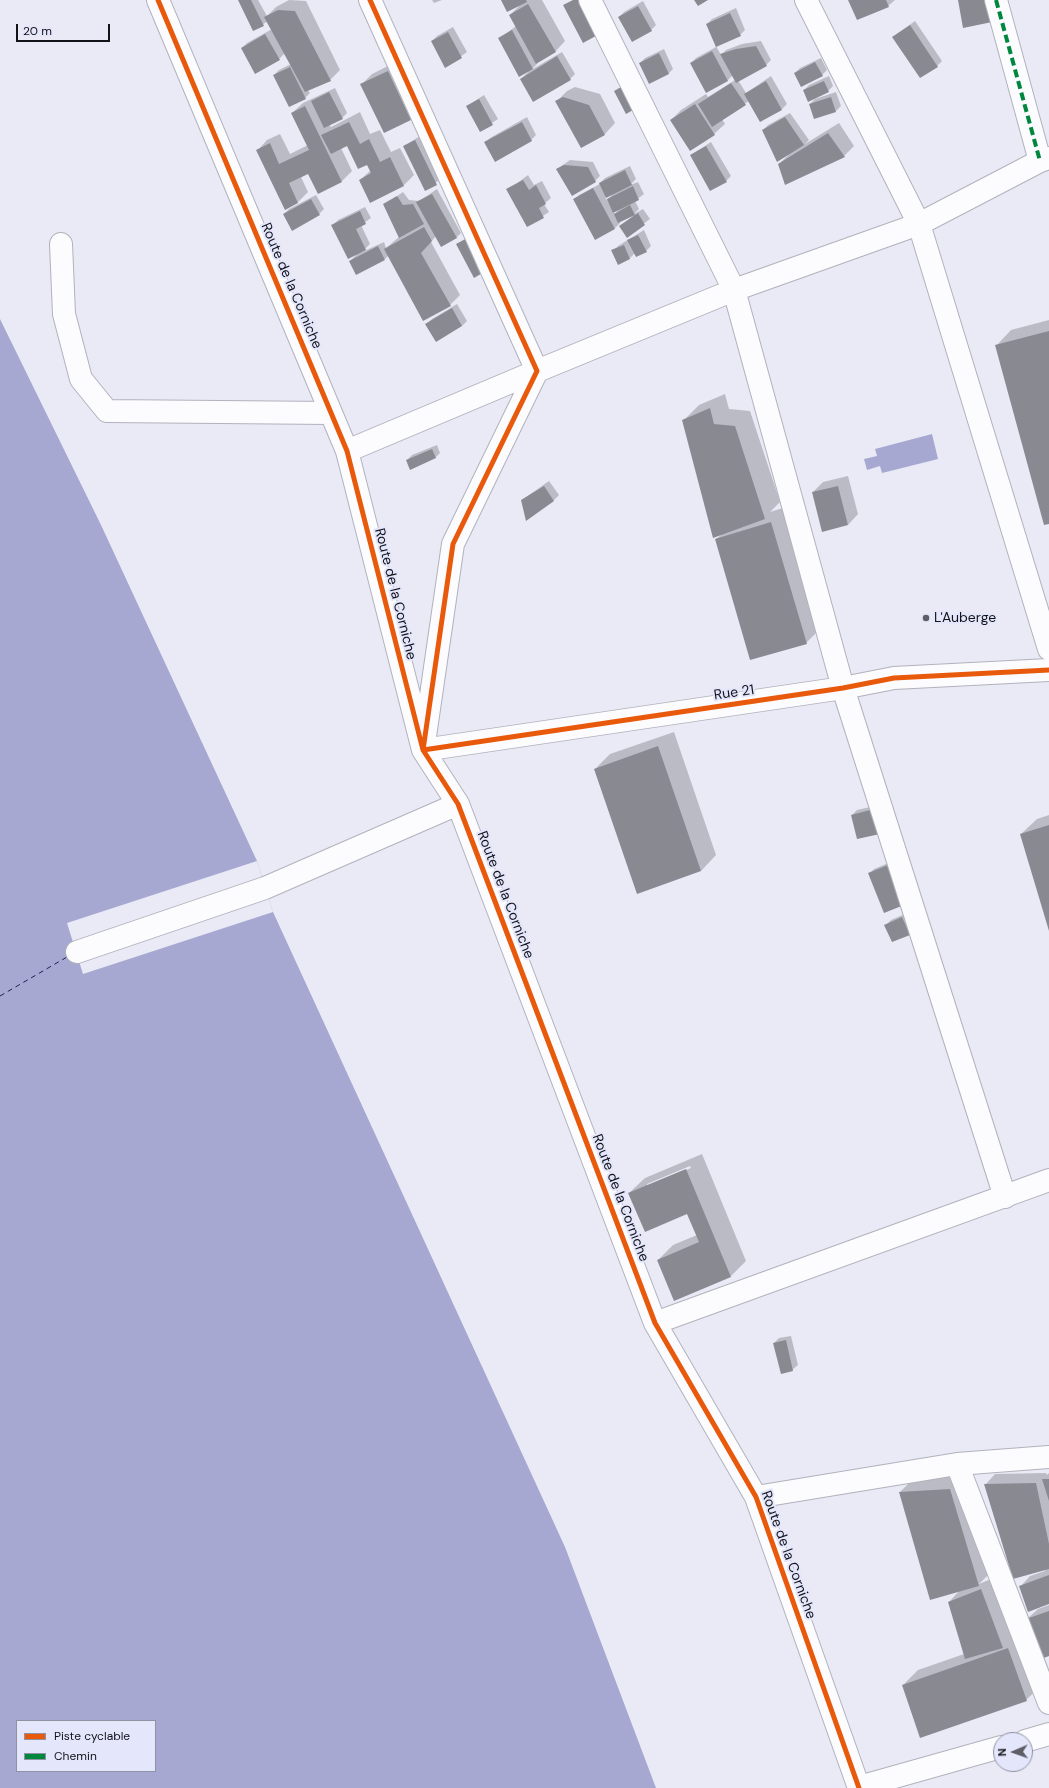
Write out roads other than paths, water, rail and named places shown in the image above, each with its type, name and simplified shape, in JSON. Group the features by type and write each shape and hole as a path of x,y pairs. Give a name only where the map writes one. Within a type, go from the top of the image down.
{"street":[{"name":"Route de la Corniche","path":"158,0 347,451 422,750 458,804 655,1323 756,1497 859,1787"},
{"path":"370,0 537,370"},
{"path":"590,0 734,290 844,688 1005,1197"},
{"path":"806,0 919,224 1049,649"},
{"path":"347,451 537,370 734,290 919,224 1044,160 996,0"},
{"path":"61,244 64,314 80,379 107,411 331,413"},
{"path":"422,750 453,544 537,370"},
{"name":"Rue 21","path":"422,750 844,688 894,678 1049,670"},
{"path":"77,952 265,888 458,804"},
{"path":"655,1323 1049,1180"},
{"path":"756,1497 957,1464 1049,1458"},
{"path":"957,1464 1049,1703"},
{"path":"1033,1739 1049,1734"},
{"path":"859,1787 993,1749"}],"water":[{"path":"0,319 101,525 257,861 273,912 565,1547 656,1788 0,1788"},
{"path":"932,434 938,459 882,473 880,466 867,470 864,459 877,456 875,449"}],"place":[{"name":"L'Auberge","path":"926,618"}]}
